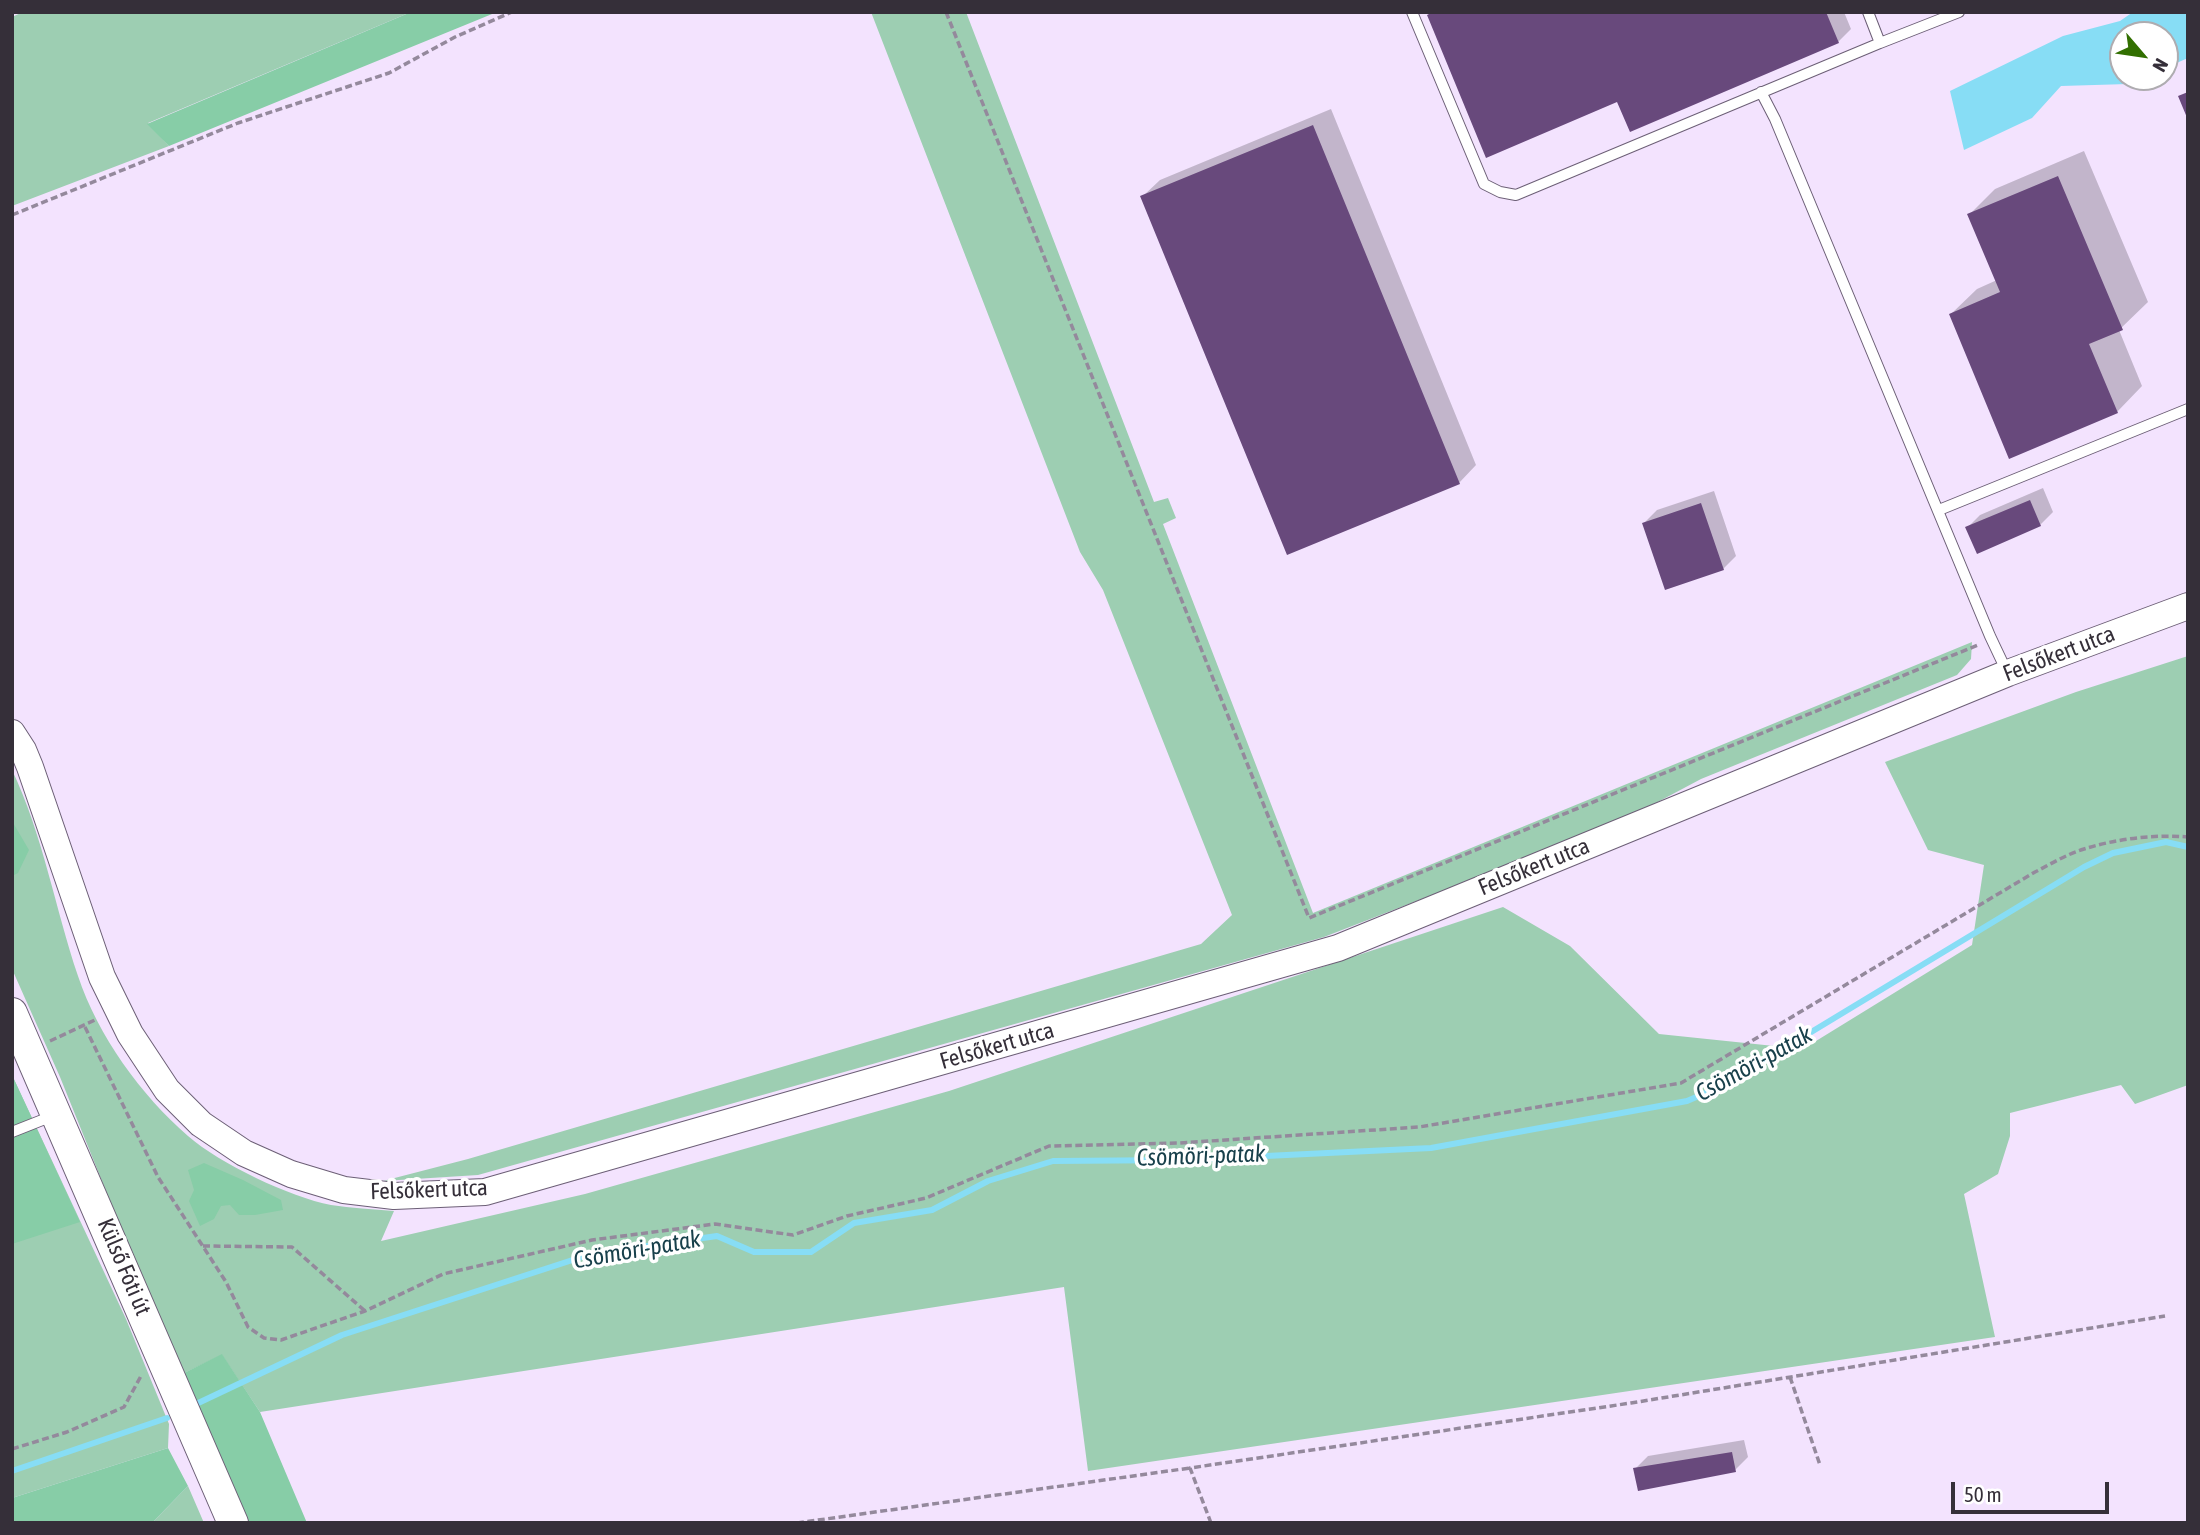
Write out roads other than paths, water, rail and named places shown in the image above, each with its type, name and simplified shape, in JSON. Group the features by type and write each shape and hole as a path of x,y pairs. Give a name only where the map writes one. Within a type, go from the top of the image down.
{"main road":[{"name":"Külső Fóti út","path":"12,1013 57,1114 156,1376 194,1432 233,1523"}],"street":[{"name":"Felsőkert utca","path":"12,733 30,767 102,977 130,1034 167,1090 201,1124 244,1153 291,1174 344,1190 394,1196 485,1192 1338,948 2008,673 2188,606"}],"lane":[{"path":"1412,12 1483,184 1500,192 1516,195 1959,12"},
{"path":"1868,12 1880,43"},
{"path":"1761,92 1775,119 2008,673"},
{"path":"1939,510 2188,409"},
{"path":"12,1132 57,1114"}],"water":[{"path":"2133,12 2188,12 2188,58 2179,62 2179,21 2120,21"},
{"path":"2109,24 2109,85 2061,86 2032,118 1964,150 1950,91 2063,36"}],"waterway":[{"name":"Csömöri-patak","path":"194,1405 342,1335 591,1254 717,1236 754,1252 811,1252 854,1223 932,1210 988,1181 1053,1161 1183,1160 1431,1148 1687,1101 1722,1086 2084,867 2113,853 2166,842 2188,847"},
{"name":"Csömöri-patak","path":"12,1471 167,1418"}]}
